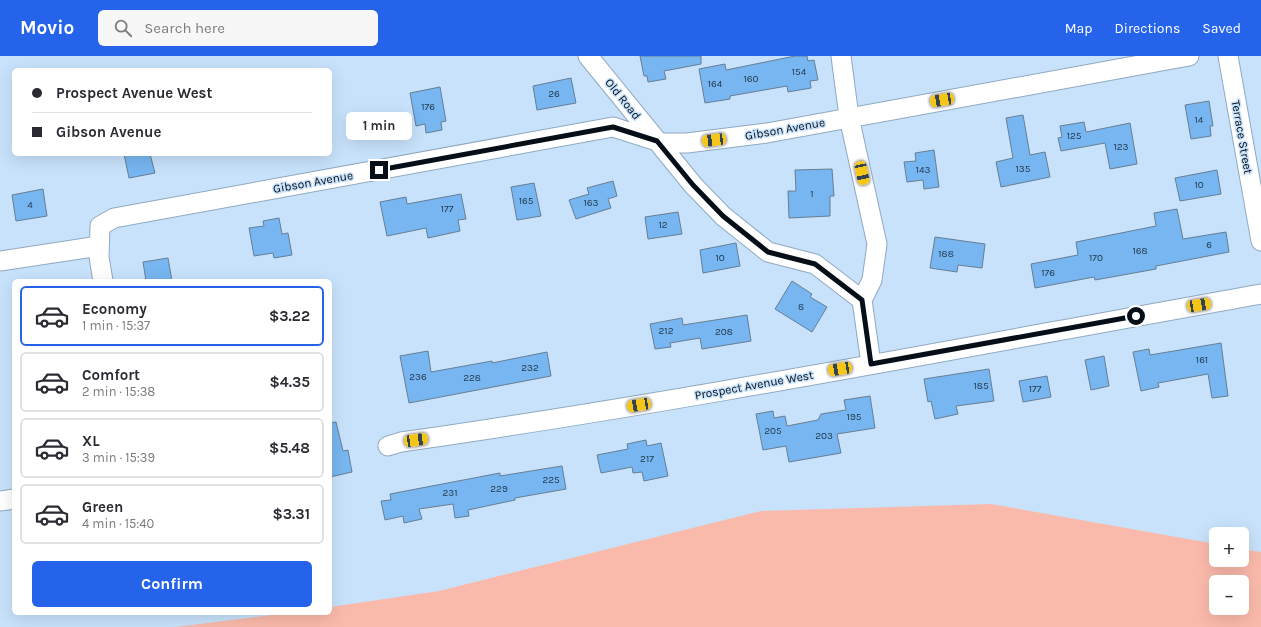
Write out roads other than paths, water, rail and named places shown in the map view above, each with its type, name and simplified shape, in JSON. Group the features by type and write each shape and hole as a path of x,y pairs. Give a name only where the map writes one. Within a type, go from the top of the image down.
{"street":[{"name":"Old Road","path":"588,56 693,185 723,216 768,252 815,264 862,300"},
{"path":"841,56 849,117 877,244 872,280 862,300 871,364"},
{"name":"Gibson Avenue","path":"99,246 100,226 114,218 613,127 663,143 687,143 760,134 1189,56"},
{"name":"Terrace Street","path":"1228,56 1261,242"},
{"path":"0,261 99,246 103,279"},
{"name":"Prospect Avenue West","path":"388,446 401,442 532,424 1261,294"},
{"path":"0,501 12,499"}]}
